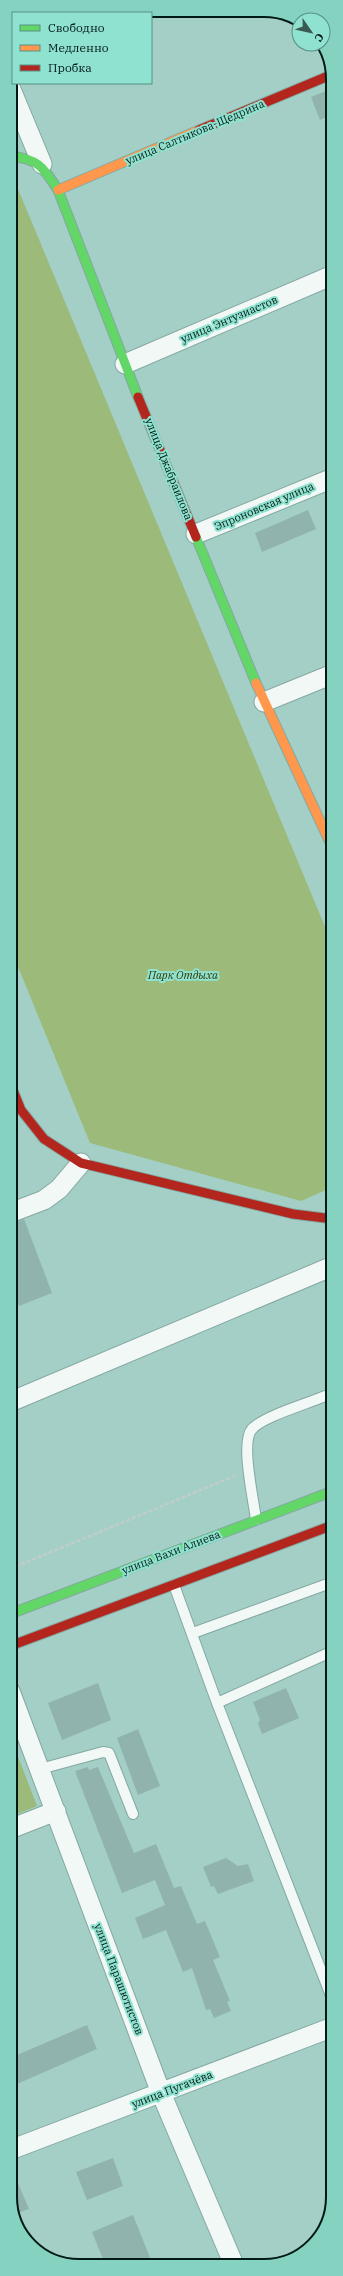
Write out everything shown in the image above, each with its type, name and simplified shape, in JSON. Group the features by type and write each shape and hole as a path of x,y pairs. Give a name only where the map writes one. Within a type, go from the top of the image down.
{"street":[{"name":"улица Салтыкова-Щедрина","path":"58,190 326,77"},
{"name":"улица Джабраилова","path":"17,104 42,164 58,190 125,364 264,702 326,834"},
{"path":"17,157 29,158 42,164"},
{"name":"улица Энтузиастов","path":"125,364 326,278"},
{"name":"Эпроновская улица","path":"196,534 326,481"},
{"path":"264,702 326,677"},
{"path":"17,1100 21,1110 44,1139 81,1163 294,1214 326,1218"},
{"path":"17,1210 44,1200 59,1189 81,1163"},
{"path":"17,1399 326,1269"},
{"name":"улица Вахи Алиева","path":"17,1611 326,1494"},
{"path":"17,1643 326,1528"},
{"name":"улица Парашютистов","path":"17,1709 161,2093 231,2259"},
{"path":"17,1825 56,1811"},
{"name":"улица Пугачёва","path":"17,2147 326,2030"}],"lane":[{"path":"256,1520 247,1442 252,1430 261,1422 326,1396"},
{"path":"174,1585 193,1633 217,1703 326,1983"},
{"path":"193,1633 326,1585"},
{"path":"217,1703 326,1654"},
{"path":"40,1769 102,1752 109,1753 133,1814"}],"path":[{"path":"17,1566 250,1470"}],"green space":[{"name":"Парк Отдыха","path":"17,189 326,929 326,1190 301,1201 90,1143 17,964"},
{"path":"17,1754 37,1806 17,1814"}],"building":[{"path":"326,91 326,117 320,120 311,97"},
{"path":"308,510 316,529 262,552 255,533"},
{"path":"24,1219 52,1293 19,1306 17,1301 17,1222"},
{"path":"98,1683 111,1720 62,1740 48,1703"},
{"path":"286,1688 299,1718 262,1734 258,1723 260,1720 253,1702"},
{"path":"138,1729 160,1786 138,1795 117,1738"},
{"path":"88,1767 89,1770 98,1767 134,1853 156,1844 174,1888 181,1886 197,1924 205,1921 220,1957 213,1960 230,2001 227,2002 231,2011 214,2018 210,2009 206,2010 192,1968 183,1972 166,1930 143,1939 135,1918 165,1905 155,1880 122,1893 75,1771"},
{"path":"226,1858 238,1866 248,1864 254,1881 218,1894 214,1886 211,1887 203,1867"},
{"path":"87,2025 97,2049 17,2084 17,2055"},
{"path":"113,2158 123,2186 87,2200 76,2172"},
{"path":"17,2181 29,2209 19,2213 17,2201"},
{"path":"133,2215 151,2259 103,2259 92,2232"}],"traffic: fast":[{"path":"17,157 28,159 44,170 58,190 138,397"},
{"path":"196,537 256,683"},
{"path":"17,1611 326,1494"}],"traffic: slow":[{"path":"58,190 199,130"},
{"path":"256,683 326,834"}],"traffic: jam":[{"path":"199,130 326,77"},
{"path":"138,397 196,537"},
{"path":"17,1100 21,1110 44,1139 81,1163 293,1214 326,1218"},
{"path":"17,1643 326,1528"}]}
